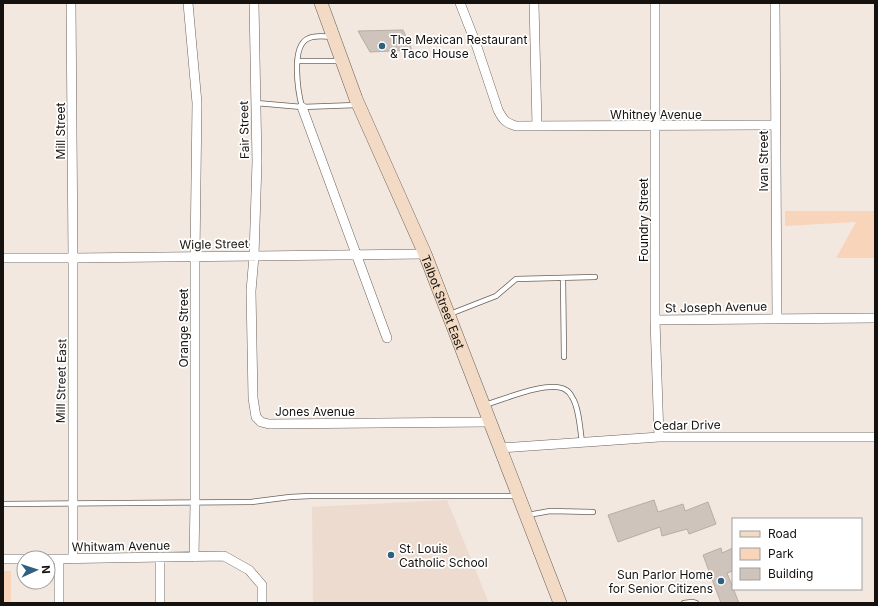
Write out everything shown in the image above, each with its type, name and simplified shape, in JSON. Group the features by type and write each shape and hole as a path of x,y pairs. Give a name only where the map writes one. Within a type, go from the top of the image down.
{"main road":[{"name":"Talbot Street East","path":"321,3 359,105 425,254 560,603"}],"street":[{"name":"Mill Street","path":"71,3 73,258"},
{"name":"Orange Street","path":"188,3 196,102 194,557"},
{"name":"Fair Street","path":"254,3 257,162 254,256"},
{"name":"Whitney Avenue","path":"460,3 502,119 508,124 516,126 775,125"},
{"path":"534,3 537,126"},
{"name":"Foundry Street","path":"656,3 655,320 659,437"},
{"name":"Ivan Street","path":"775,3 777,318"},
{"path":"302,107 387,338"},
{"name":"Wigle Street","path":"3,258 425,254"},
{"name":"Jones Avenue","path":"254,256 251,291 253,398 256,417 262,422 269,424 489,422"},
{"name":"Mill Street East","path":"73,258 73,504"},
{"name":"St Joseph Avenue","path":"655,320 875,318"},
{"name":"Cedar Drive","path":"500,448 659,437 875,437"},
{"path":"73,504 73,559"},
{"path":"194,557 224,556 249,570 262,585 262,603"},
{"name":"Whitwam Avenue","path":"58,560 194,557"},
{"path":"160,558 160,603"},
{"path":"3,559 16,559"},
{"path":"58,560 59,603"}],"lane":[{"path":"302,107 299,96 297,62 300,46 307,39 316,36 333,36"},
{"path":"297,62 342,61"},
{"path":"256,103 302,107 359,105"},
{"path":"448,314 496,296 516,279 595,277"},
{"path":"563,278 564,357"},
{"path":"483,406 538,388 556,387 566,389 573,398 576,407 582,442"},
{"path":"3,504 251,502 310,496 518,496"},
{"path":"526,516 550,511 593,512"},
{"path":"684,603 696,603"}],"shaded area":[{"name":"St. Louis Catholic School","path":"447,500 489,603 313,603 312,507"}],"green space":[{"path":"785,211 875,211 875,258 836,258 856,222 785,226"},
{"path":"3,571 11,571 11,603 3,603"}],"building":[{"path":"403,30 412,50 370,52 358,31"},
{"path":"654,500 658,512 683,504 685,511 708,502 716,524 689,534 687,529 662,536 660,527 618,542 608,515"},
{"name":"Sun Parlor Home for Senior Citizens","path":"721,548 722,553 732,548 732,571 727,573 732,586 732,590 734,590 739,603 721,603 703,555"}],"place":[{"name":"The Mexican Restaurant & Taco House","path":"382,46"},
{"name":"St. Louis Catholic School","path":"391,555"},
{"name":"Sun Parlor Home for Senior Citizens","path":"721,581"}]}
